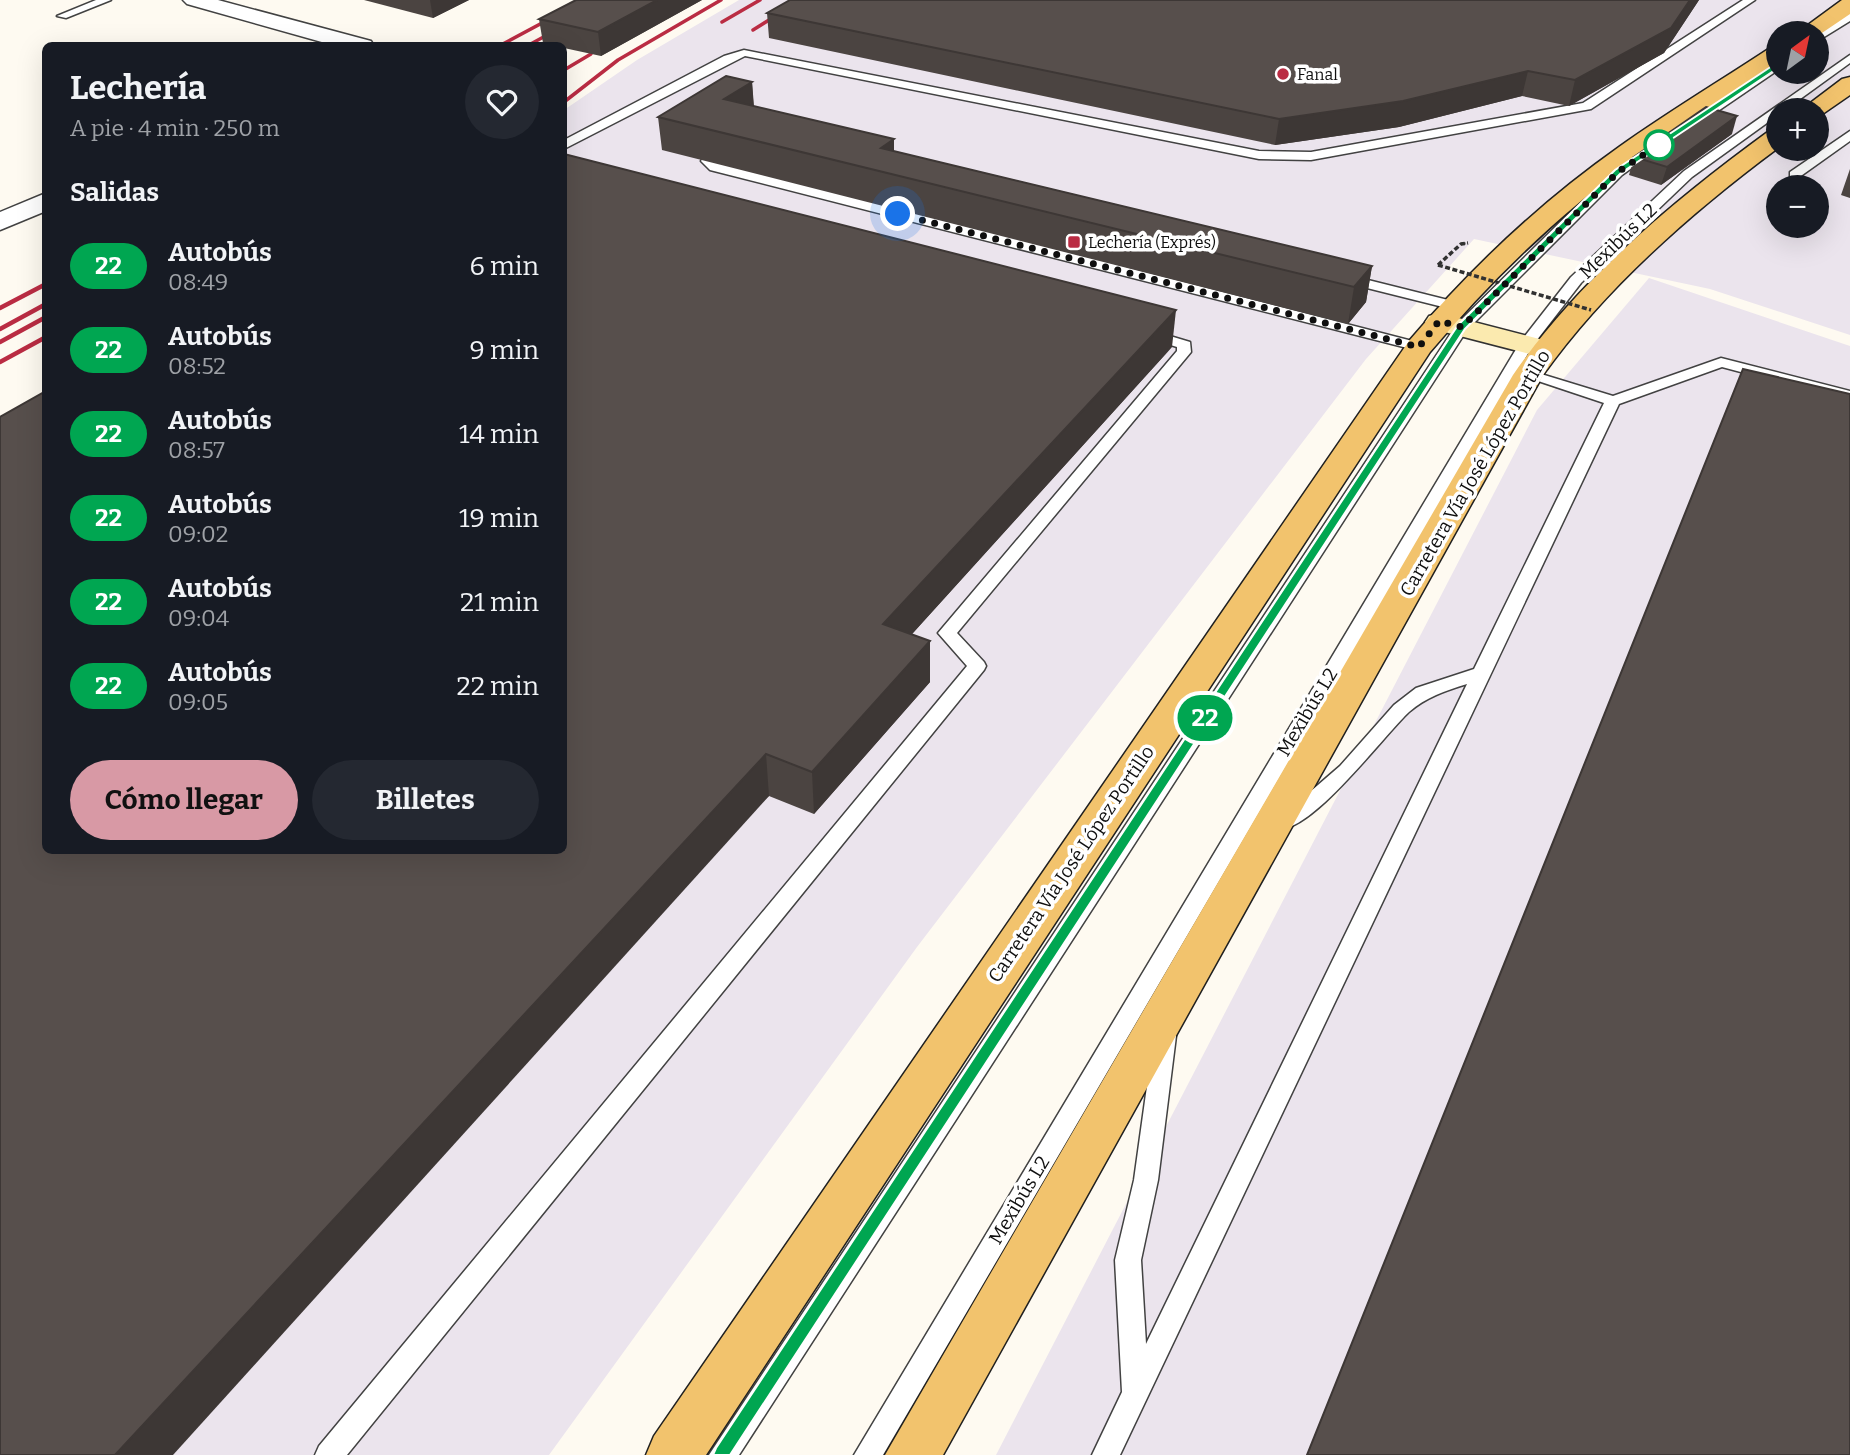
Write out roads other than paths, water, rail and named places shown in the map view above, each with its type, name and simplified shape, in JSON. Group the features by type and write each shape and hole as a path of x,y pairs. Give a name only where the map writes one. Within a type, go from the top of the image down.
{"main road":[{"path":"1825,21 1850,4"},
{"name":"Carretera Vía José López Portillo","path":"674,1455 1444,325 1520,242 1625,154 1766,61"},
{"path":"1829,99 1850,84"},
{"name":"Carretera Vía José López Portillo","path":"913,1455 1264,839 1533,356 1618,270 1706,189 1766,145"},
{"path":"1444,325 1533,356"}],"street":[{"path":"194,0 348,42"},
{"path":"0,222 42,203"}],"lane":[{"path":"62,16 106,0"},
{"path":"567,143 728,58 744,53 1259,155 1311,156 1587,106 1750,0"},
{"path":"1829,30 1850,16"},
{"name":"Mexibús L2","path":"868,1455 1533,356 1576,280 1688,174 1850,58"},
{"path":"723,1455 1444,325 1618,172 1766,73"},
{"path":"1794,175 1850,135"},
{"path":"707,160 714,167 1444,325"},
{"path":"1333,275 1444,325"},
{"path":"329,1455 977,666 947,633 1184,352 1185,345 1136,330"},
{"path":"1533,356 1613,401"},
{"path":"1106,1455 1613,401 1721,362 1850,396"},
{"path":"1264,839 1348,771 1401,709 1423,692 1483,673"},
{"path":"1135,1395 1128,1260 1146,1180 1169,1005"}],"railway":[{"path":"506,42 585,0"},
{"path":"567,100 618,60 721,0"},
{"path":"722,22 760,0"},
{"path":"753,30 801,0"},
{"path":"534,42 560,28"},
{"path":"567,68 591,54"},
{"path":"0,308 42,286"},
{"path":"0,329 42,306"},
{"path":"0,342 42,319"},
{"path":"0,362 42,339"}],"place":[{"name":"Fanal","path":"1283,74"},
{"name":"Lechería (Exprés)","path":"1074,242"}]}
